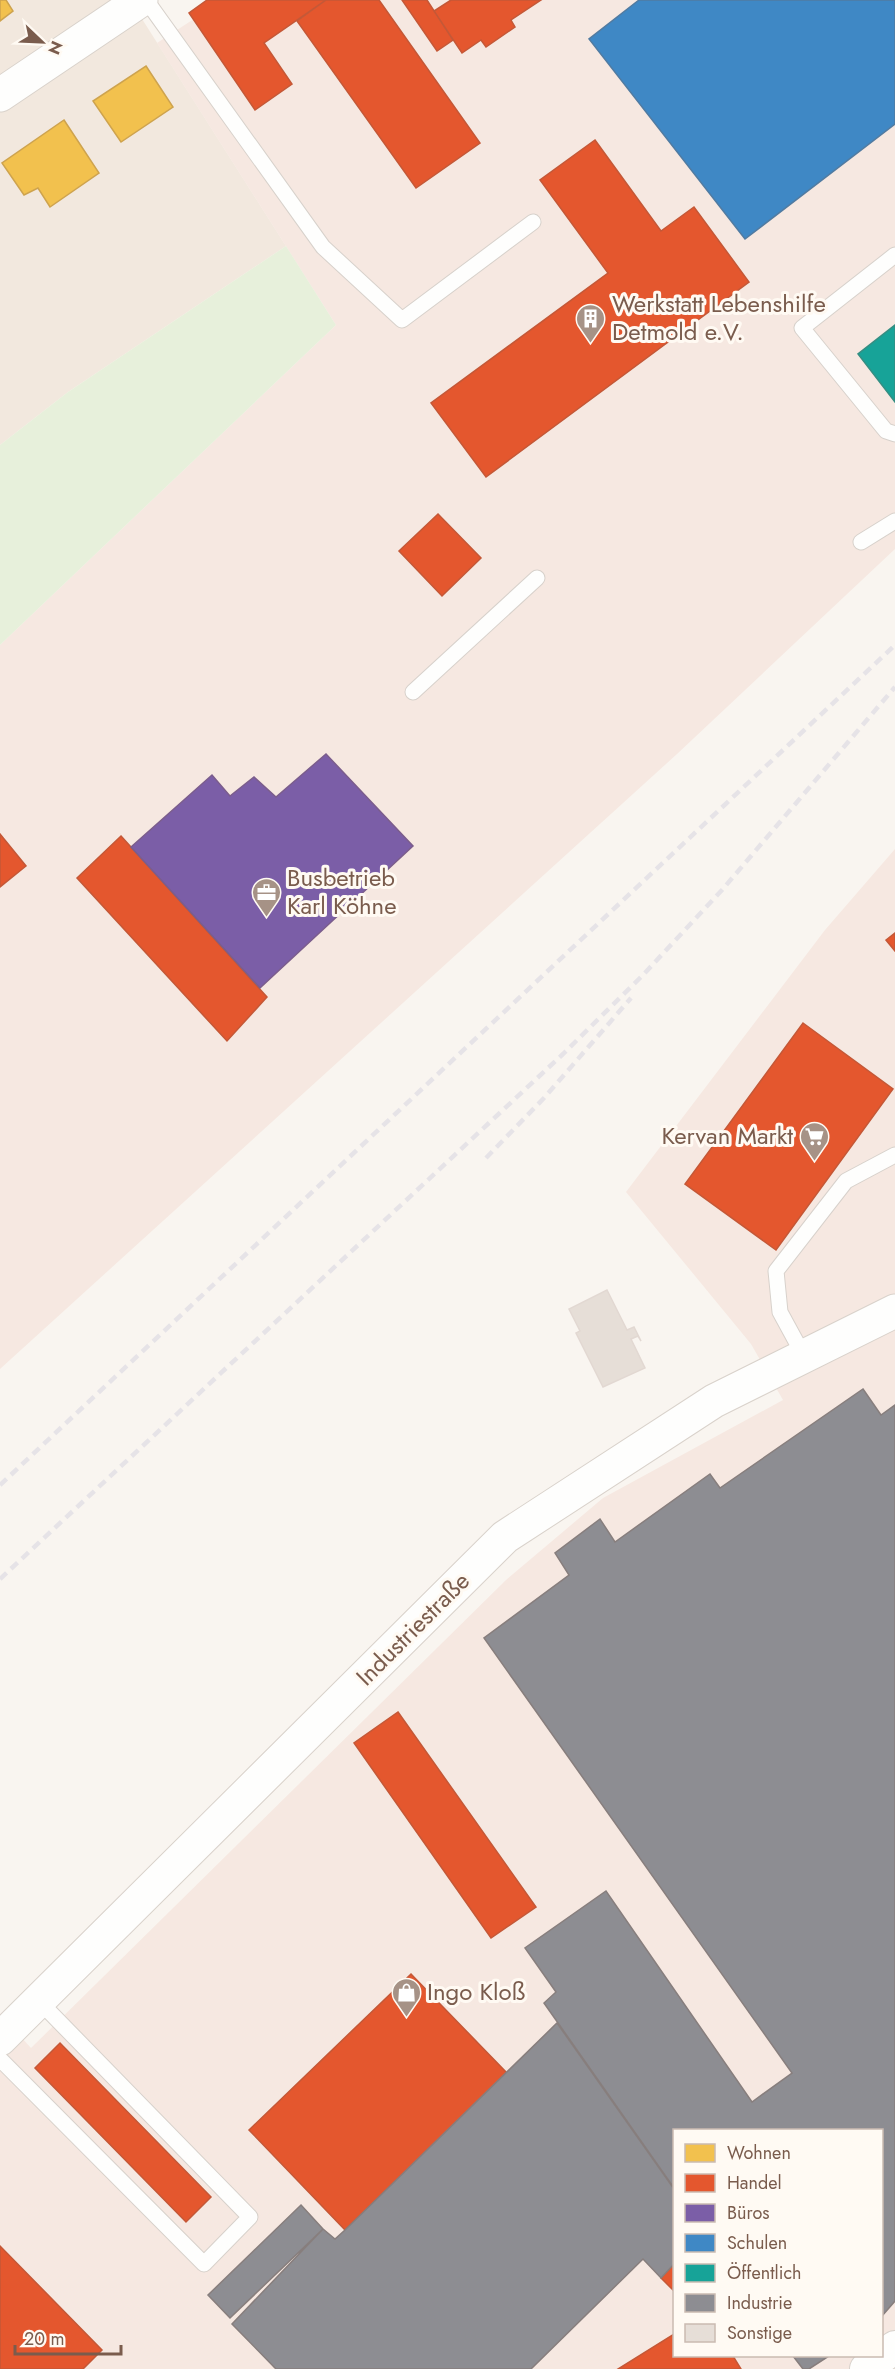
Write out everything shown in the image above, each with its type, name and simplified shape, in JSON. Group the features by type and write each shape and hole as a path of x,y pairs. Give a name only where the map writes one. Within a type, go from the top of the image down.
{"street":[{"path":"0,94 141,0"},
{"name":"Industriestraße","path":"0,2039 505,1538 714,1401 805,1358 895,1311"}],"lane":[{"path":"146,0 323,247 402,320 533,222"},
{"path":"895,255 802,328 886,431 895,434"},
{"path":"861,542 895,521"},
{"path":"413,692 537,578"},
{"path":"805,1358 780,1312 776,1271 846,1181 895,1155"},
{"path":"0,2059 204,2264 250,2217 39,2001"}],"shaded area":[{"path":"0,0 130,0 286,246 68,392 0,445"},
{"path":"223,0 895,0 895,549 677,754 0,1369 0,645 336,325 157,43"},
{"path":"895,849 895,2369 0,2369 0,2014 31,2048 506,1580 603,1498 783,1400 751,1344 626,1192 825,930"}],"green space":[{"path":"286,246 336,325 0,645 0,445 68,392"}],"building: Wohnen":[{"path":"0,0 6,0 13,11 0,21"},
{"path":"146,66 173,107 121,142 93,101"},
{"path":"64,120 99,173 50,207 38,188 24,195 2,163"}],"building: Handel":[{"path":"207,0 326,0 264,43 292,84 255,110 189,13"},
{"path":"326,0 379,0 480,143 416,188 297,21"},
{"path":"402,0 427,0 453,40 437,51"},
{"path":"451,0 541,0 511,20 515,27 486,47 481,40 462,53 434,11"},
{"name":"Werkstatt Lebenshilfe Detmold e.V.","path":"595,140 661,231 694,207 749,282 486,477 431,403 608,273 540,180"},
{"path":"438,514 481,558 442,596 399,551"},
{"path":"0,834 26,866 0,887"},
{"path":"121,836 267,997 227,1041 77,878"},
{"path":"895,933 895,951 886,940"},
{"path":"803,1023 893,1089 776,1250 685,1184"},
{"path":"398,1712 536,1907 491,1938 354,1743"},
{"path":"411,1974 507,2073 345,2230 249,2130"},
{"path":"60,2043 211,2197 186,2222 35,2068"},
{"path":"0,2246 102,2350 83,2369 0,2369"},
{"path":"673,2265 673,2290 661,2278"},
{"path":"673,2335 673,2357 734,2357 741,2369 618,2369"}],"building: Büros":[{"name":"Busbetrieb Karl Köhne","path":"326,754 413,846 260,988 131,847 212,775 230,796 254,777 276,797"}],"building: Schulen":[{"path":"639,0 895,0 895,124 745,239 589,39"}],"building: Öffentlich":[{"path":"895,325 895,402 858,354"}],"building: Industrie":[{"path":"863,1389 881,1415 895,1405 895,2301 883,2315 883,2129 673,2129 673,2187 544,2003 556,1992 525,1948 606,1891 752,2102 792,2073 484,1638 569,1575 555,1553 600,1519 615,1542 710,1474 720,1488"},
{"path":"557,2023 673,2188 673,2265 661,2278 643,2259 531,2369 276,2369 232,2324 323,2229 335,2239"},
{"path":"301,2205 323,2229 230,2318 208,2295"},
{"path":"794,2357 827,2357 809,2369 803,2369"}],"building: Sonstige":[{"path":"607,1290 627,1330 634,1327 641,1341 638,1336 631,1339 645,1368 603,1387 576,1333 580,1331 569,1309"}],"railway":[{"path":"0,1485 895,645"},
{"path":"0,1579 563,1054 643,975 722,890 895,687"},
{"path":"486,1158 544,1098 631,998"}],"place":[{"name":"Werkstatt Lebenshilfe Detmold e.V.","path":"591,344"},
{"name":"Busbetrieb Karl Köhne","path":"266,918"},
{"name":"Kervan Markt","path":"814,1162"},
{"name":"Ingo Kloß","path":"406,2018"}]}
